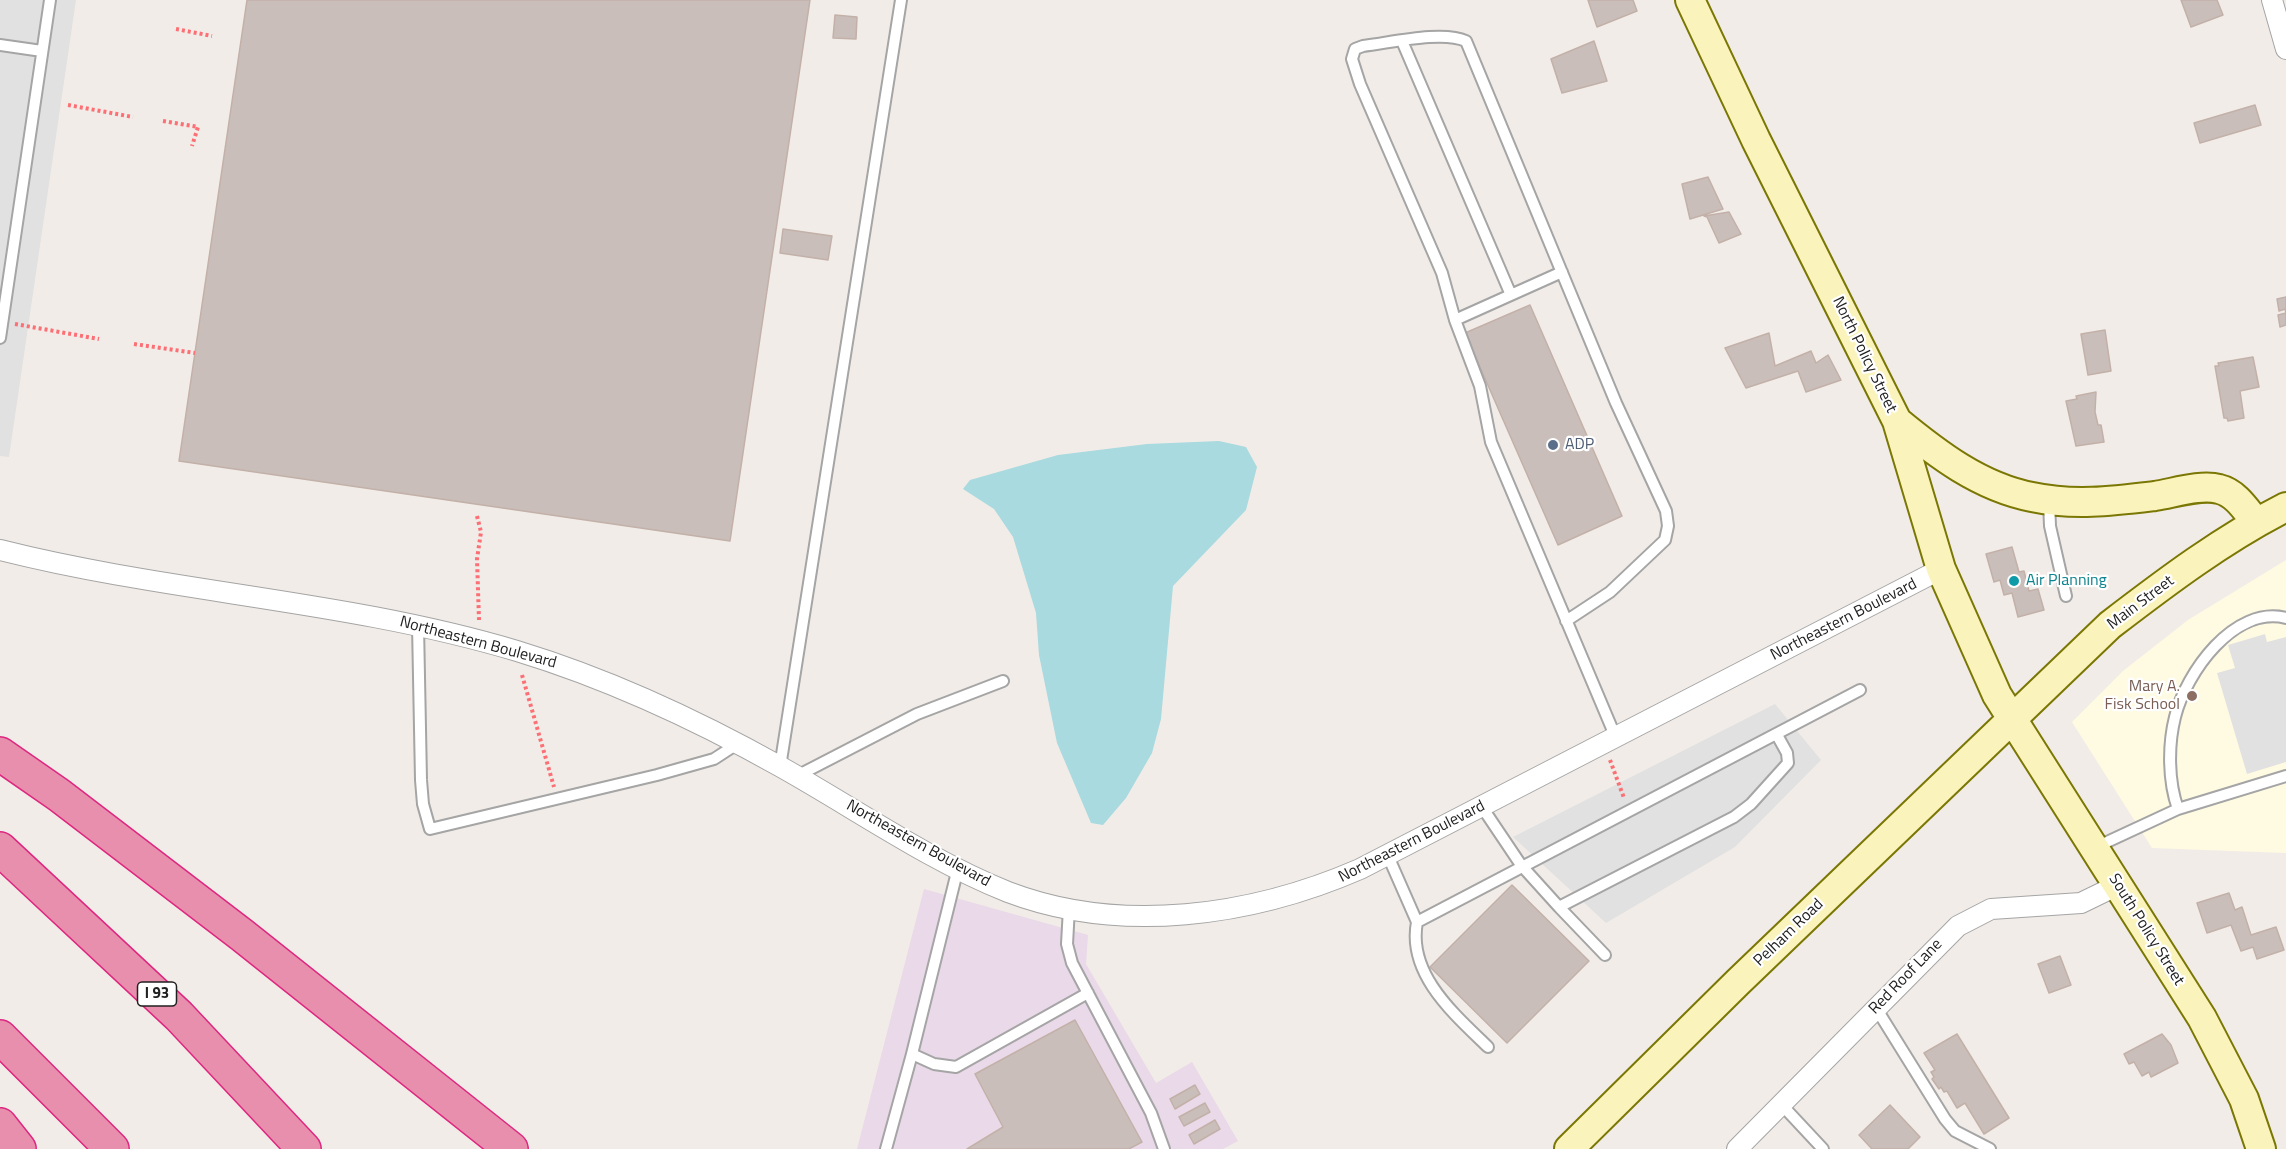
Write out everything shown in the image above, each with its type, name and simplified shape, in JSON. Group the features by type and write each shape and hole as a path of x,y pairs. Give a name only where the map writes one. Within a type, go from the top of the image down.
{"highway":[{"path":"0,754 59,795 243,935 510,1149"},
{"name":"I 93","path":"0,849 179,1016 304,1149"},
{"path":"243,935 364,1039 476,1149"},
{"path":"0,1037 112,1149"},
{"path":"0,1125 19,1149"}],"street":[{"name":"North Policy Street","path":"1690,0 1756,140 1897,421 1941,569 1994,688 2012,720"},
{"path":"2272,0 2286,49"},
{"path":"1897,421 1929,447 1966,472 2012,492 2049,500 2101,502 2219,489 2239,501 2256,522"},
{"name":"Main Street","path":"2012,720 2110,626 2164,584 2256,522 2286,507"},
{"name":"Northeastern Boulevard","path":"0,550 82,568 287,600 418,625 520,652 654,702 737,744 958,868 1012,893 1069,908 1146,915 1179,915 1241,907 1332,881 1388,856 1941,569"},
{"name":"South Policy Street","path":"2012,720 2224,1056 2244,1099 2261,1149"},
{"name":"Pelham Road","path":"1569,1149 1738,982 2012,720"},
{"name":"Red Roof Lane","path":"1737,1149 1939,942 1958,926 1990,909 2081,903 2118,885"}],"lane":[{"path":"0,338 50,0"},
{"path":"788,772 901,0"},
{"path":"1566,621 1610,592 1665,540 1668,526 1666,511 1616,403 1466,41 1457,37 1443,37 1362,46 1355,49 1352,59 1370,112 1442,273 1455,320 1480,386 1491,442 1566,621 1616,738"},
{"path":"1402,41 1511,295"},
{"path":"0,45 42,51"},
{"path":"1455,320 1562,272"},
{"path":"2049,500 2050,526 2066,596"},
{"path":"2178,809 2171,774 2172,740 2175,718 2186,690 2208,654 2223,637 2257,619 2277,616 2286,618"},
{"path":"418,625 423,804 430,829 657,775 714,759 737,744"},
{"path":"788,772 917,714 1003,681"},
{"path":"1417,922 1521,865 1777,735 1860,690"},
{"path":"1559,907 1704,834 1751,804 1788,763 1787,753 1777,735"},
{"path":"2094,848 2178,809 2286,776"},
{"path":"1482,807 1521,865 1605,955"},
{"path":"1388,856 1417,922 1414,937 1418,957 1428,981 1456,1016 1488,1047"},
{"path":"886,1149 958,868"},
{"path":"1069,908 1067,933 1069,953 1151,1113 1164,1149"},
{"path":"912,1054 945,1067 956,1067 1088,993"},
{"path":"1876,1008 1945,1119 1955,1131 1990,1149"},
{"path":"1781,1104 1823,1149"}],"path":[{"path":"176,29 212,36"},
{"path":"68,105 133,117"},
{"path":"162,121 198,127 192,146"},
{"path":"15,324 99,339"},
{"path":"134,344 195,353"},
{"path":"477,516 481,532 477,559 479,621"},
{"path":"522,675 551,771"},
{"path":"1610,759 1615,780 1629,810"}],"shaded area":[{"path":"0,0 76,0 9,457 0,456"},
{"name":"Mary A. Fisk School","path":"2286,560 2286,853 2152,848 2072,722 2123,671 2188,620"},
{"path":"2265,634 2267,642 2286,637 2286,762 2247,774 2217,673 2235,668 2228,645"},
{"path":"1775,704 1821,760 1735,847 1606,923 1513,837"},
{"path":"924,889 1088,935 1086,964 1156,1083 1192,1062 1238,1141 1223,1149 857,1149"}],"water":[{"path":"1219,441 1246,447 1257,467 1246,510 1173,586 1161,719 1152,753 1126,798 1103,825 1091,823 1057,743 1039,655 1036,613 1013,537 994,509 963,489 970,480 1058,455 1147,444"}],"building":[{"path":"247,0 810,0 730,541 179,461"},
{"path":"1588,0 1633,0 1637,11 1597,27"},
{"path":"2181,0 2217,0 2223,15 2191,27"},
{"path":"835,15 857,17 856,39 833,38"},
{"path":"1594,41 1607,81 1562,93 1551,59"},
{"path":"2255,105 2261,125 2200,143 2194,123"},
{"path":"1708,177 1723,209 1690,219 1682,184"},
{"path":"1729,212 1741,234 1719,243 1707,217 1704,216"},
{"path":"783,229 832,236 828,260 780,253"},
{"path":"2286,297 2286,313 2285,309 2279,311 2277,299"},
{"path":"1530,305 1622,516 1558,545 1465,333"},
{"path":"2286,313 2286,325 2280,327 2278,315"},
{"path":"2105,330 2111,371 2088,375 2081,334"},
{"path":"1769,333 1775,366 1811,351 1816,363 1828,355 1841,380 1806,392 1798,371 1746,388 1725,348"},
{"path":"2253,357 2259,387 2240,391 2244,418 2228,421 2224,418 2215,366 2219,366 2218,363"},
{"path":"2096,392 2095,412 2098,425 2101,425 2104,442 2076,446 2066,401 2077,399 2076,396"},
{"name":"Air Planning","path":"2012,547 2019,572 2024,571 2029,591 2038,589 2044,610 2018,617 2012,593 2004,595 2000,580 1994,582 1986,554"},
{"path":"1512,885 1589,961 1507,1043 1430,967"},
{"path":"2229,893 2235,910 2242,907 2251,935 2276,927 2284,950 2257,959 2253,947 2241,951 2231,925 2207,933 2197,903"},
{"path":"2060,956 2071,985 2049,993 2038,964"},
{"path":"1075,1020 1142,1142 1129,1149 967,1149 1003,1127 975,1074"},
{"path":"1957,1034 2009,1118 1984,1134 1965,1103 1957,1108 1947,1091 1944,1092 1941,1087 1939,1089 1932,1079 1934,1077 1931,1072 1935,1070 1924,1053"},
{"path":"2162,1034 2171,1045 2178,1063 2151,1077 2149,1072 2142,1076 2134,1062 2129,1064 2124,1054"},
{"path":"1195,1085 1200,1094 1175,1109 1170,1099"},
{"path":"1205,1103 1210,1112 1184,1126 1179,1117"},
{"path":"1890,1105 1920,1137 1908,1149 1872,1149 1859,1135"},
{"path":"1215,1120 1220,1129 1194,1144 1189,1135"}],"place":[{"name":"ADP","path":"1553,445"},
{"name":"Air Planning","path":"2014,581"},
{"name":"Mary A. Fisk School","path":"2192,696"}]}
